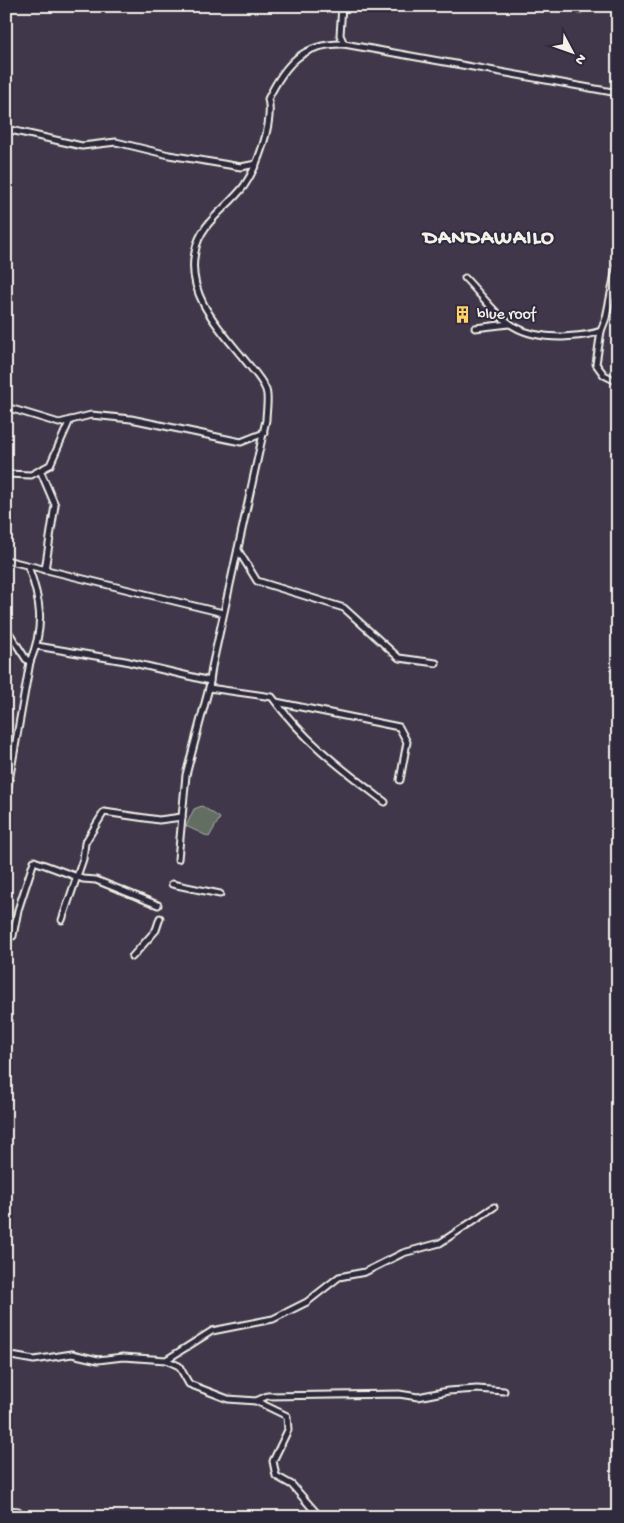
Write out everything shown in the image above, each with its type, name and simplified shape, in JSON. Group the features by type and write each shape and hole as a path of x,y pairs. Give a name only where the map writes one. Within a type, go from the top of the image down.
{"street":[{"path":"342,6 340,36 344,44"},
{"path":"178,859 186,775 209,688 223,613 264,432 266,390 252,368 203,307 196,282 194,253 203,230 244,186 256,164 266,132 270,107 268,100 286,71 302,52 325,44 344,44 618,93"},
{"path":"6,130 82,146 116,142 169,155 241,167 256,164"},
{"path":"618,259 606,318 601,331 596,364 604,375 618,382"},
{"path":"465,278 509,324 528,334 542,337 589,336 601,331"},
{"path":"475,328 509,324"},
{"path":"6,407 59,423 92,416 145,421 241,442 264,432"},
{"path":"6,474 31,475 50,465 70,420"},
{"path":"40,470 55,505 45,570"},
{"path":"238,550 257,581 344,608 399,658 436,663"},
{"path":"6,560 223,613"},
{"path":"6,798 30,662 37,646 41,621 36,587 28,566"},
{"path":"6,628 26,659 30,662"},
{"path":"37,646 124,661 210,681"},
{"path":"209,688 272,697 292,724 322,753 385,802"},
{"path":"275,701 399,727 407,742 400,780"},
{"path":"62,920 77,877 85,843 104,812 159,820 182,817"},
{"path":"14,936 18,910 34,861 77,877 96,880 158,905"},
{"path":"172,884 220,894"},
{"path":"132,957 156,930 160,918"},
{"path":"166,1360 212,1331 273,1319 307,1302 339,1278 365,1272 403,1253 440,1243 494,1207"},
{"path":"6,1355 34,1360 72,1354 98,1360 123,1357 166,1360 179,1366 189,1384 228,1399 256,1401 287,1416 288,1430 274,1461 276,1476 292,1485 320,1517"},
{"path":"256,1401 267,1396 399,1394 418,1397 448,1391 477,1389 504,1391"},
{"path":"6,1510 18,1511 25,1517"}],"green space":[{"path":"202,806 220,818 209,837 186,826 194,809"}],"place":[{"name":"blue roof","path":"463,315"}],"district":[{"name":"DANDAWAILO","path":"489,239"}]}
